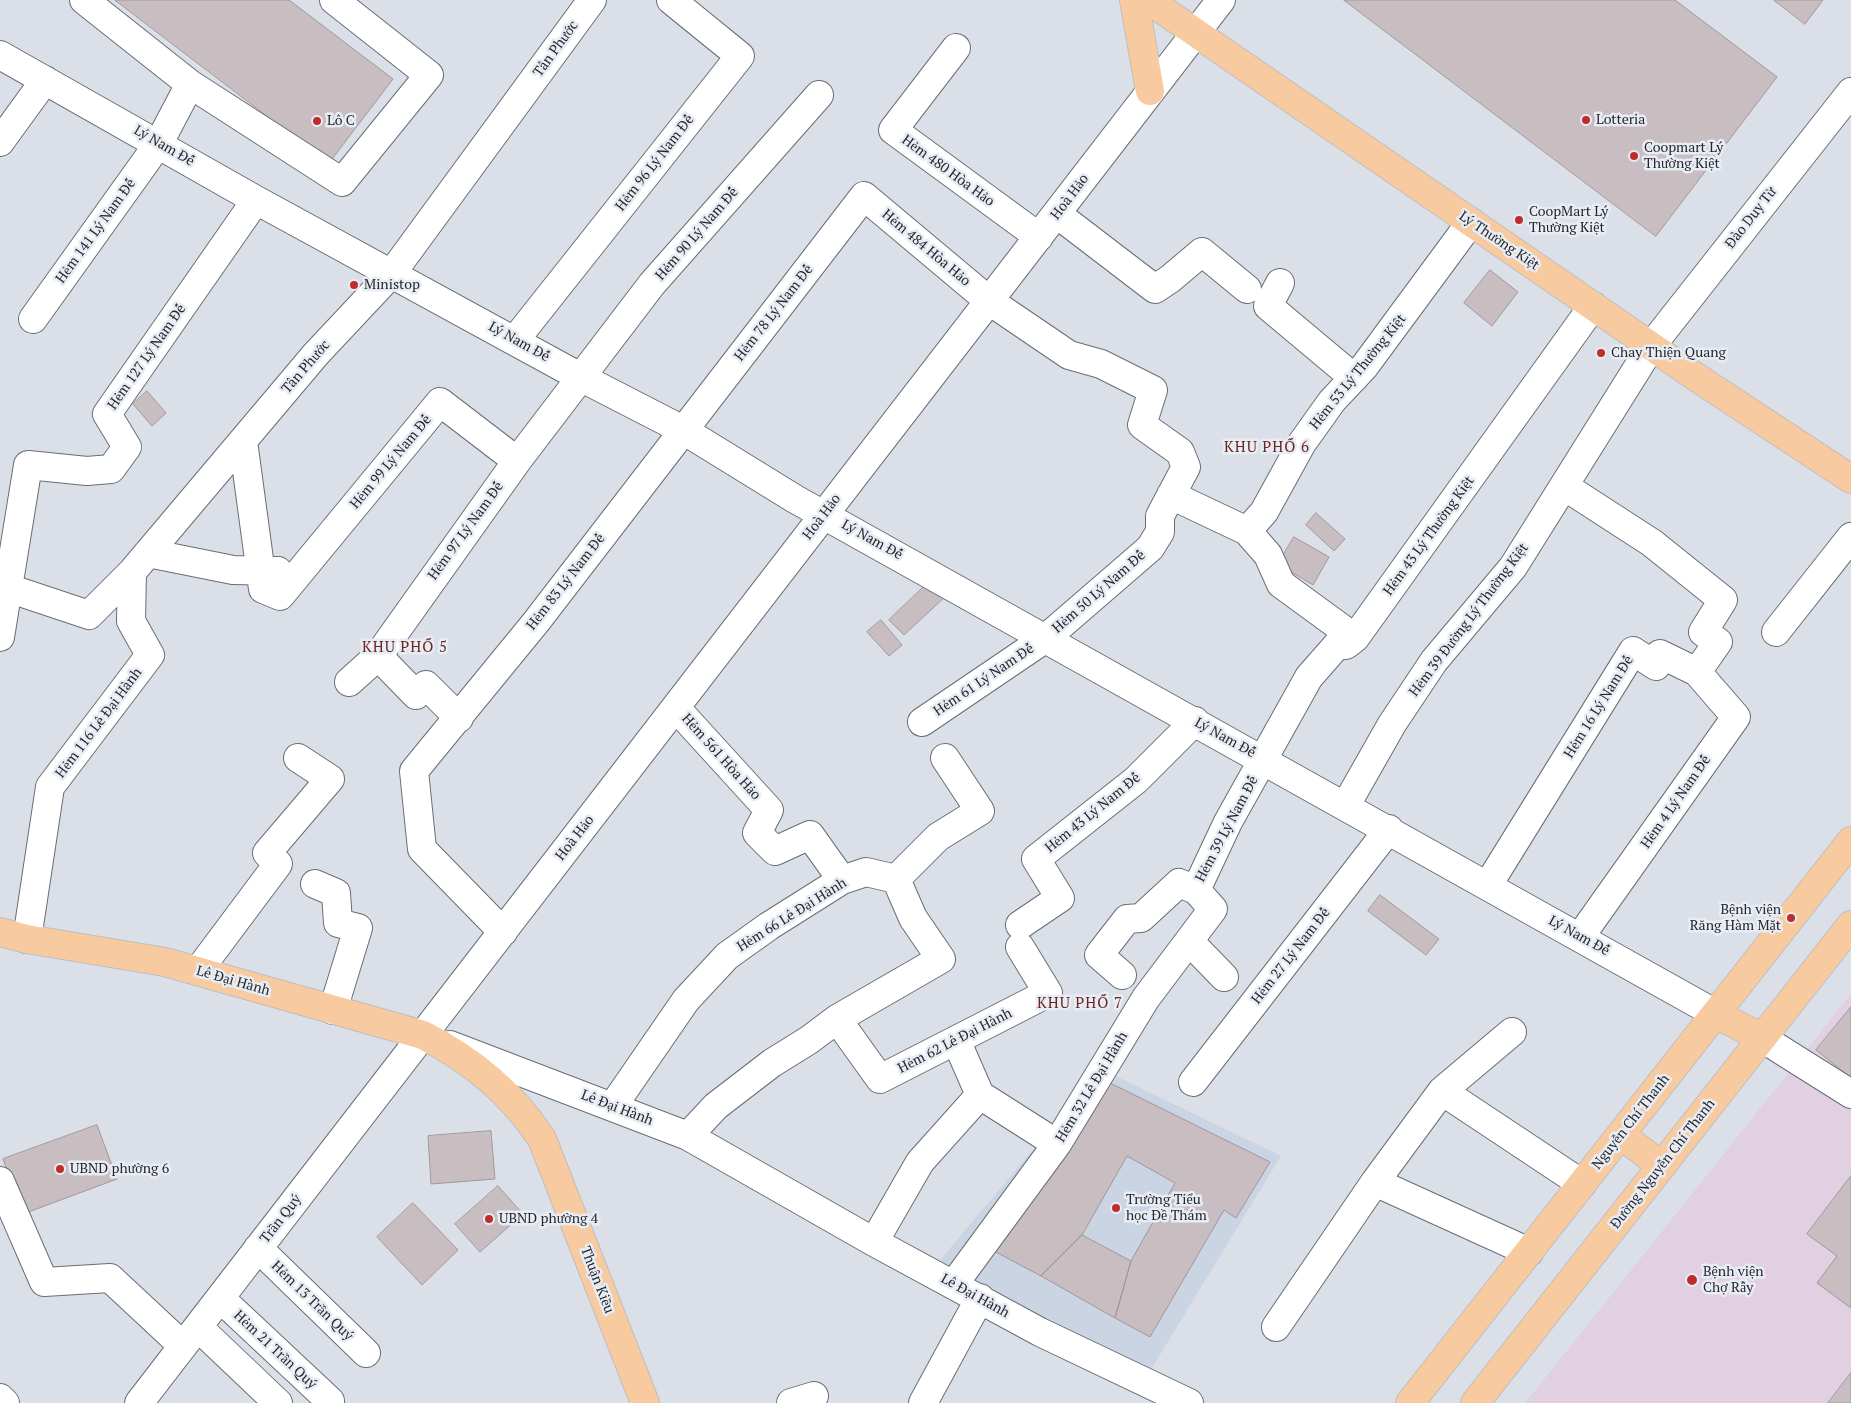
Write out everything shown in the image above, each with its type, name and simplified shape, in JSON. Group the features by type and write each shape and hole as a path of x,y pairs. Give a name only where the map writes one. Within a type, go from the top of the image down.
{"main road":[{"path":"1134,0 1150,92"},
{"name":"Lý Thường Kiệt","path":"1148,0 1652,345 1699,380 1851,479"},
{"name":"Nguyễn Chí Thanh","path":"1410,1403 1851,841"},
{"name":"Đường Nguyễn Chí Thanh","path":"1475,1403 1851,925"},
{"name":"Lê Đại Hành","path":"0,932 27,939 165,962 423,1035"},
{"path":"1716,1014 1762,1038"},
{"name":"Thuận Kiều","path":"423,1035 454,1051 482,1070 514,1101 542,1139 645,1403"},
{"path":"1621,1135 1662,1166"}],"street":[{"path":"84,0 190,84 342,182 429,75 334,0"},
{"name":"Tân Phước","path":"8,588 89,615 140,562 316,354 392,273 592,0"},
{"name":"Hẻm 96 Lý Nam Đế","path":"515,340 740,56 671,0"},
{"name":"Hoà Hảo","path":"423,1035 1221,0"},
{"name":"Hẻm 480 Hòa Hảo","path":"956,48 893,130 1039,237"},
{"name":"Lý Nam Đế","path":"0,55 159,143 256,200 582,378 683,430 795,499 1264,759 1716,1014"},
{"path":"0,142 45,80"},
{"name":"Hẻm 141 Lý Nam Đế","path":"33,319 159,143 190,84"},
{"name":"Đào Duy Từ","path":"1564,486 1652,345 1851,92"},
{"name":"Hẻm 90 Lý Nam Đế","path":"582,378 652,284 819,95"},
{"name":"Hẻm 484 Hòa Hảo","path":"864,196 988,300 1069,355 1101,364 1154,390 1142,425"},
{"name":"Hẻm 78 Lý Nam Đế","path":"683,430 864,196"},
{"name":"Hẻm 127 Lý Nam Đế","path":"8,588 28,466 86,471 111,469 127,447 107,414 256,200"},
{"path":"1057,214 1155,289 1202,252 1248,289"},
{"name":"Hẻm 53 Lý Thường Kiệt","path":"1247,531 1264,512 1302,443 1332,402 1354,378 1406,313 1472,222"},
{"path":"1280,284 1268,306 1354,378"},
{"name":"Hẻm 43 Lý Thường Kiệt","path":"1264,759 1309,677 1338,644 1346,645 1355,638 1593,306"},
{"name":"Hẻm 97 Lý Nam Đế","path":"348,682 378,656 517,461 582,378"},
{"name":"Hẻm 99 Lý Nam Đế","path":"261,569 263,589 280,596 440,402 517,461"},
{"name":"Hẻm 50 Lý Nam Đế","path":"1046,638 1150,548 1160,532 1160,516 1186,467 1180,452 1142,425"},
{"name":"Hẻm 83 Lý Nam Đế","path":"503,932 422,849 414,771 683,430"},
{"path":"243,442 261,569"},
{"path":"1564,486 1652,543 1723,600 1703,632 1718,642 1697,672"},
{"name":"Hẻm 39 Đường Lý Thường Kiệt","path":"1346,805 1392,724 1434,661 1513,567 1564,486"},
{"path":"1171,495 1247,531 1268,555 1281,584 1355,638"},
{"path":"1776,632 1851,537"},
{"path":"140,562 233,570 261,569 299,573"},
{"name":"Hẻm 116 Lê Đại Hành","path":"27,939 50,787 150,655 131,621 140,562"},
{"path":"0,637 8,588"},
{"name":"Hẻm 61 Lý Nam Đế","path":"922,722 1046,638"},
{"name":"Hẻm 16 Lý Nam Đế","path":"1488,885 1634,651 1656,666 1660,654 1697,672"},
{"path":"378,656 416,695 426,685 452,725"},
{"name":"Hẻm 4 Lý Nam Đế","path":"1580,937 1736,717 1697,672"},
{"name":"Hẻm 561 Hòa Hảo","path":"676,708 769,810 756,833 775,851 810,835 842,880"},
{"name":"Hẻm 43 Lý Nam Đế","path":"1020,936 1060,898 1036,859 1136,780 1195,721"},
{"path":"198,971 278,864 267,854 330,779 298,758"},
{"path":"688,1136 716,1106 772,1063 810,1040 837,1018 941,959 913,918 896,879 938,837 980,811 945,758"},
{"name":"Hẻm 39 Lý Nam Đế","path":"1122,975 1099,956 1127,919 1141,918 1180,884 1196,890 1228,822 1264,759"},
{"name":"Hẻm 27 Lý Nam Đế","path":"1193,1082 1388,829"},
{"name":"Hẻm 66 Lê Đại Hành","path":"613,1106 686,1000 728,956 769,926 842,880 866,872 896,879"},
{"path":"315,884 336,893 338,923 358,928 333,1010"},
{"name":"Hẻm 32 Lê Đại Hành","path":"954,1284 1057,1144 1146,998 1212,909 1196,890"},
{"name":"Hẻm 62 Lê Đại Hành","path":"837,1018 880,1079 1048,993 1020,936"},
{"path":"1189,940 1224,978"},
{"path":"1276,1328 1375,1182 1442,1091 1512,1032"},
{"name":"Lê Đại Hành","path":"423,1035 688,1136 874,1242 1040,1332 1189,1403"},
{"name":"Trần Quý","path":"140,1403 423,1035"},
{"path":"1762,1038 1851,1094"},
{"path":"956,1040 980,1096 1057,1144"},
{"path":"1442,1091 1582,1184"},
{"path":"874,1242 920,1162 980,1096"},
{"path":"0,1181 44,1282 110,1278 278,1403"},
{"path":"1375,1182 1529,1252"},
{"name":"Hẻm 13 Trần Quý","path":"258,1248 366,1353"},
{"name":"Hẻm 21 Trần Quý","path":"220,1298 330,1401"},
{"path":"923,1403 980,1298"},
{"path":"0,1398 5,1403"}],"shaded area":[{"path":"1851,994 1851,1403 1525,1403 1675,1215"},
{"name":"Trường Tiểu học Đề Thám","path":"1101,1069 1281,1156 1147,1376 940,1260"}],"building":[{"name":"Lô C","path":"115,0 289,0 393,79 329,163"},
{"name":"Coopmart Lý Thường Kiệt","path":"1344,0 1675,0 1777,77 1656,236"},
{"path":"1774,0 1823,0 1805,24"},
{"path":"1490,270 1518,292 1492,326 1464,303"},
{"path":"147,391 166,413 152,426 133,404"},
{"path":"1316,513 1345,539 1334,551 1306,525"},
{"path":"1294,537 1329,557 1313,585 1278,564"},
{"path":"931,580 946,596 904,635 889,620"},
{"path":"881,620 902,645 889,656 867,632"},
{"path":"1380,895 1439,939 1426,955 1368,911"},
{"path":"1851,1007 1851,1078 1816,1050"},
{"path":"1106,1081 1270,1162 1236,1218 1224,1210 1150,1337 1115,1318 1131,1261 1175,1183 1127,1156 1082,1235 1041,1276 992,1250"},
{"name":"UBND phường 6","path":"97,1125 117,1179 23,1214 3,1159"},
{"path":"491,1131 495,1179 431,1184 428,1136"},
{"path":"1851,1176 1851,1308 1817,1283 1837,1256 1807,1234"},
{"name":"UBND phường 4","path":"498,1186 523,1214 480,1252 455,1224"},
{"path":"413,1203 458,1250 422,1285 377,1237"},
{"path":"1082,1235 1131,1261 1115,1318 1041,1276"},
{"path":"1851,1373 1851,1403 1828,1403"}],"place":[{"name":"Lotteria","path":"1586,120"},
{"name":"Lô C","path":"317,121"},
{"name":"Coopmart Lý Thường Kiệt","path":"1634,156"},
{"name":"CoopMart Lý Thường Kiệt","path":"1519,220"},
{"name":"Ministop","path":"354,285"},
{"name":"Chay Thiện Quang","path":"1601,353"},
{"name":"Bệnh viện Răng Hàm Mặt","path":"1791,918"},
{"name":"UBND phường 6","path":"60,1169"},
{"name":"Trường Tiểu học Đề Thám","path":"1116,1208"},
{"name":"UBND phường 4","path":"489,1219"},
{"name":"Bệnh viện Chợ Rẫy","path":"1692,1280"}],"district":[{"name":"KHU PHỐ 6","path":"1267,448"},
{"name":"KHU PHỐ 5","path":"405,648"},
{"name":"KHU PHỐ 7","path":"1080,1004"}]}
